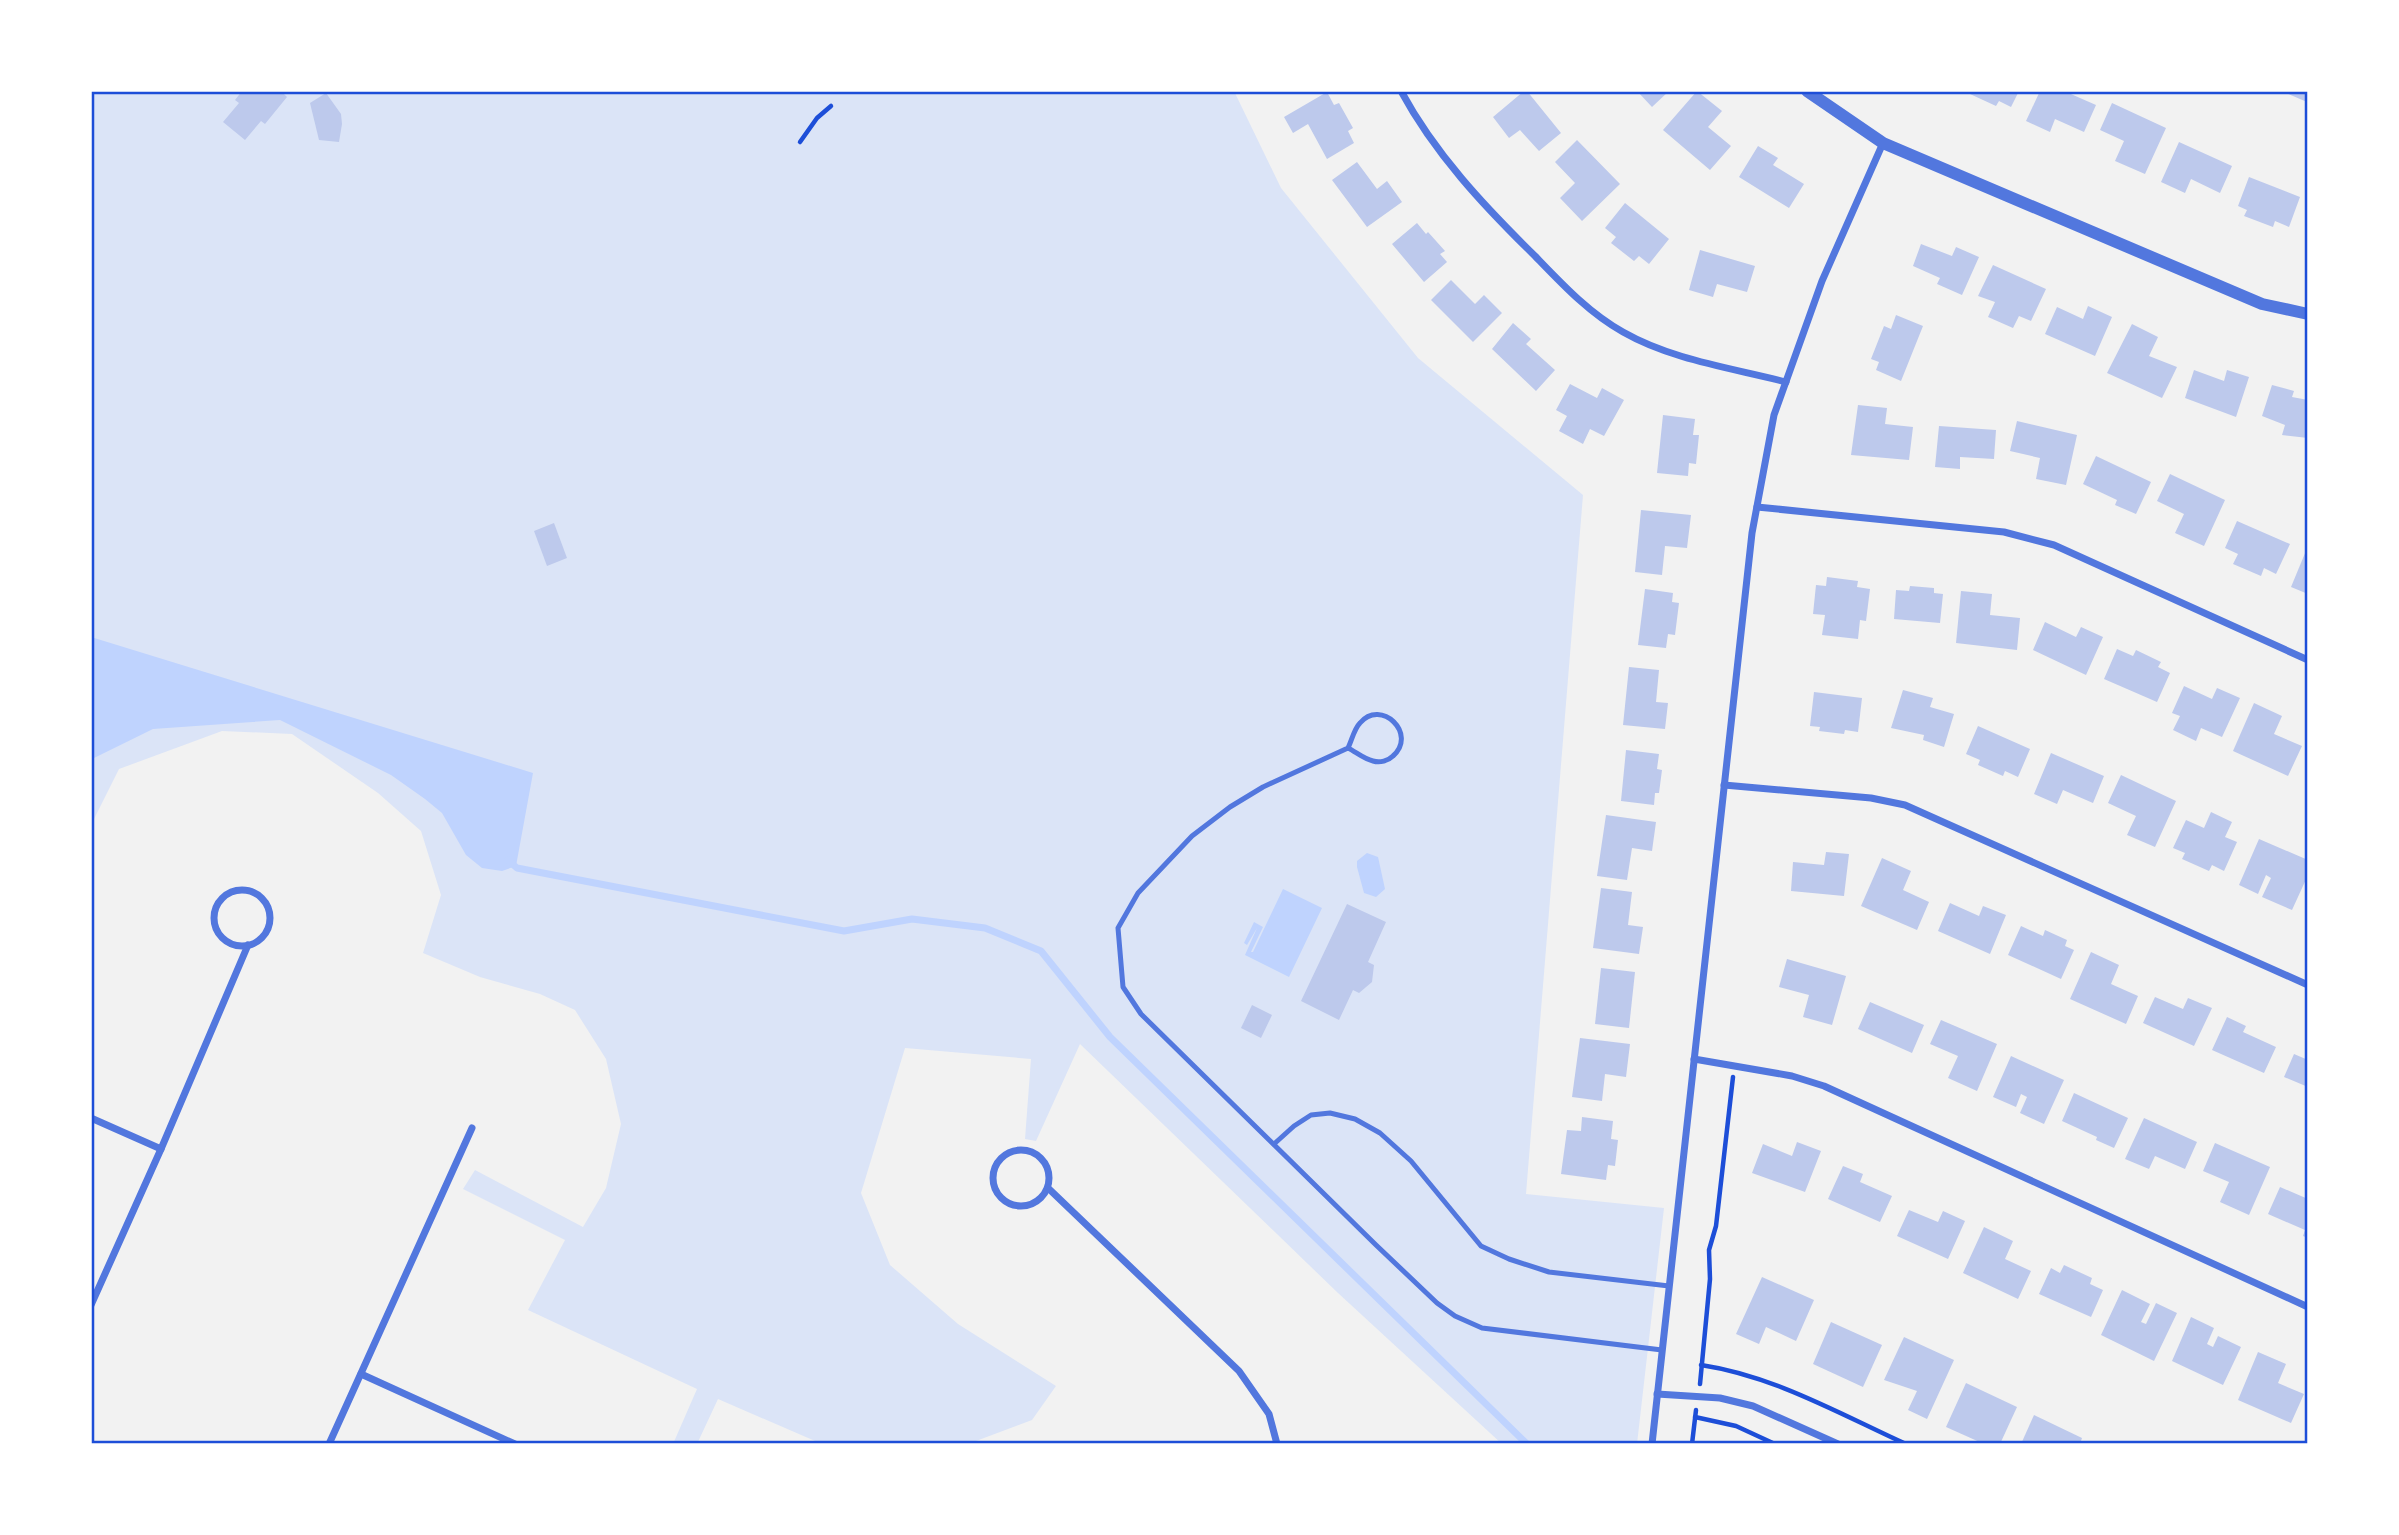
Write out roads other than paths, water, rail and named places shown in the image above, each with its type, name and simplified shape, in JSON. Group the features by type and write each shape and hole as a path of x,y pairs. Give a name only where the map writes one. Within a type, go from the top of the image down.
{"street":[{"path":"1401,91 1419,122 1483,205 1580,302 1623,332 1667,352 1786,382"},
{"path":"1807,91 1883,143 2262,304 2308,314"},
{"path":"1652,1444 1752,533 1774,415 1822,281 1883,143"},
{"path":"1757,507 2004,532 2054,545 2308,660"},
{"path":"1724,785 1871,798 1905,805 2308,985"},
{"path":"91,1305 248,946 264,936 270,919 265,902 250,891 241,890 233,892 219,903 215,920 222,937 229,943 248,946"},
{"path":"1694,1059 1793,1076 1824,1086 2308,1307"},
{"path":"91,1118 161,1149"},
{"path":"329,1444 472,1128"},
{"path":"1048,1188 1036,1202 1027,1206 1009,1203 996,1189 994,1180 998,1163 1012,1152 1020,1150 1037,1155 1048,1170 1048,1188 1239,1371 1269,1414 1277,1444"},
{"path":"361,1374 514,1444"},
{"path":"1657,1394 1720,1398 1753,1406 1838,1444"}],"lane":[{"path":"1348,748 1373,761 1384,761 1396,754 1400,747 1401,730 1390,718 1382,715 1367,717 1356,730 1348,748 1262,787 1199,831 1138,893 1118,928 1122,987 1141,1014 1437,1303 1455,1316 1482,1328 1662,1350"},
{"path":"1274,1144 1311,1115 1330,1113 1355,1119 1380,1133 1411,1161 1481,1246 1509,1259 1549,1272 1669,1286"}],"water":[{"path":"91,637 533,773 516,866 502,871 482,868 466,855 442,813 425,799 391,775 280,720 153,729 94,758 91,753"},
{"path":"1367,853 1378,857 1385,889 1376,897 1364,893 1357,867 1357,861"},
{"path":"1283,889 1322,908 1289,977 1245,955 1257,928 1247,945 1244,943 1254,922 1263,927 1253,952"}],"waterway":[{"path":"508,860 517,868 844,931 912,919 985,928 1041,951 1110,1037 1527,1444"}]}
